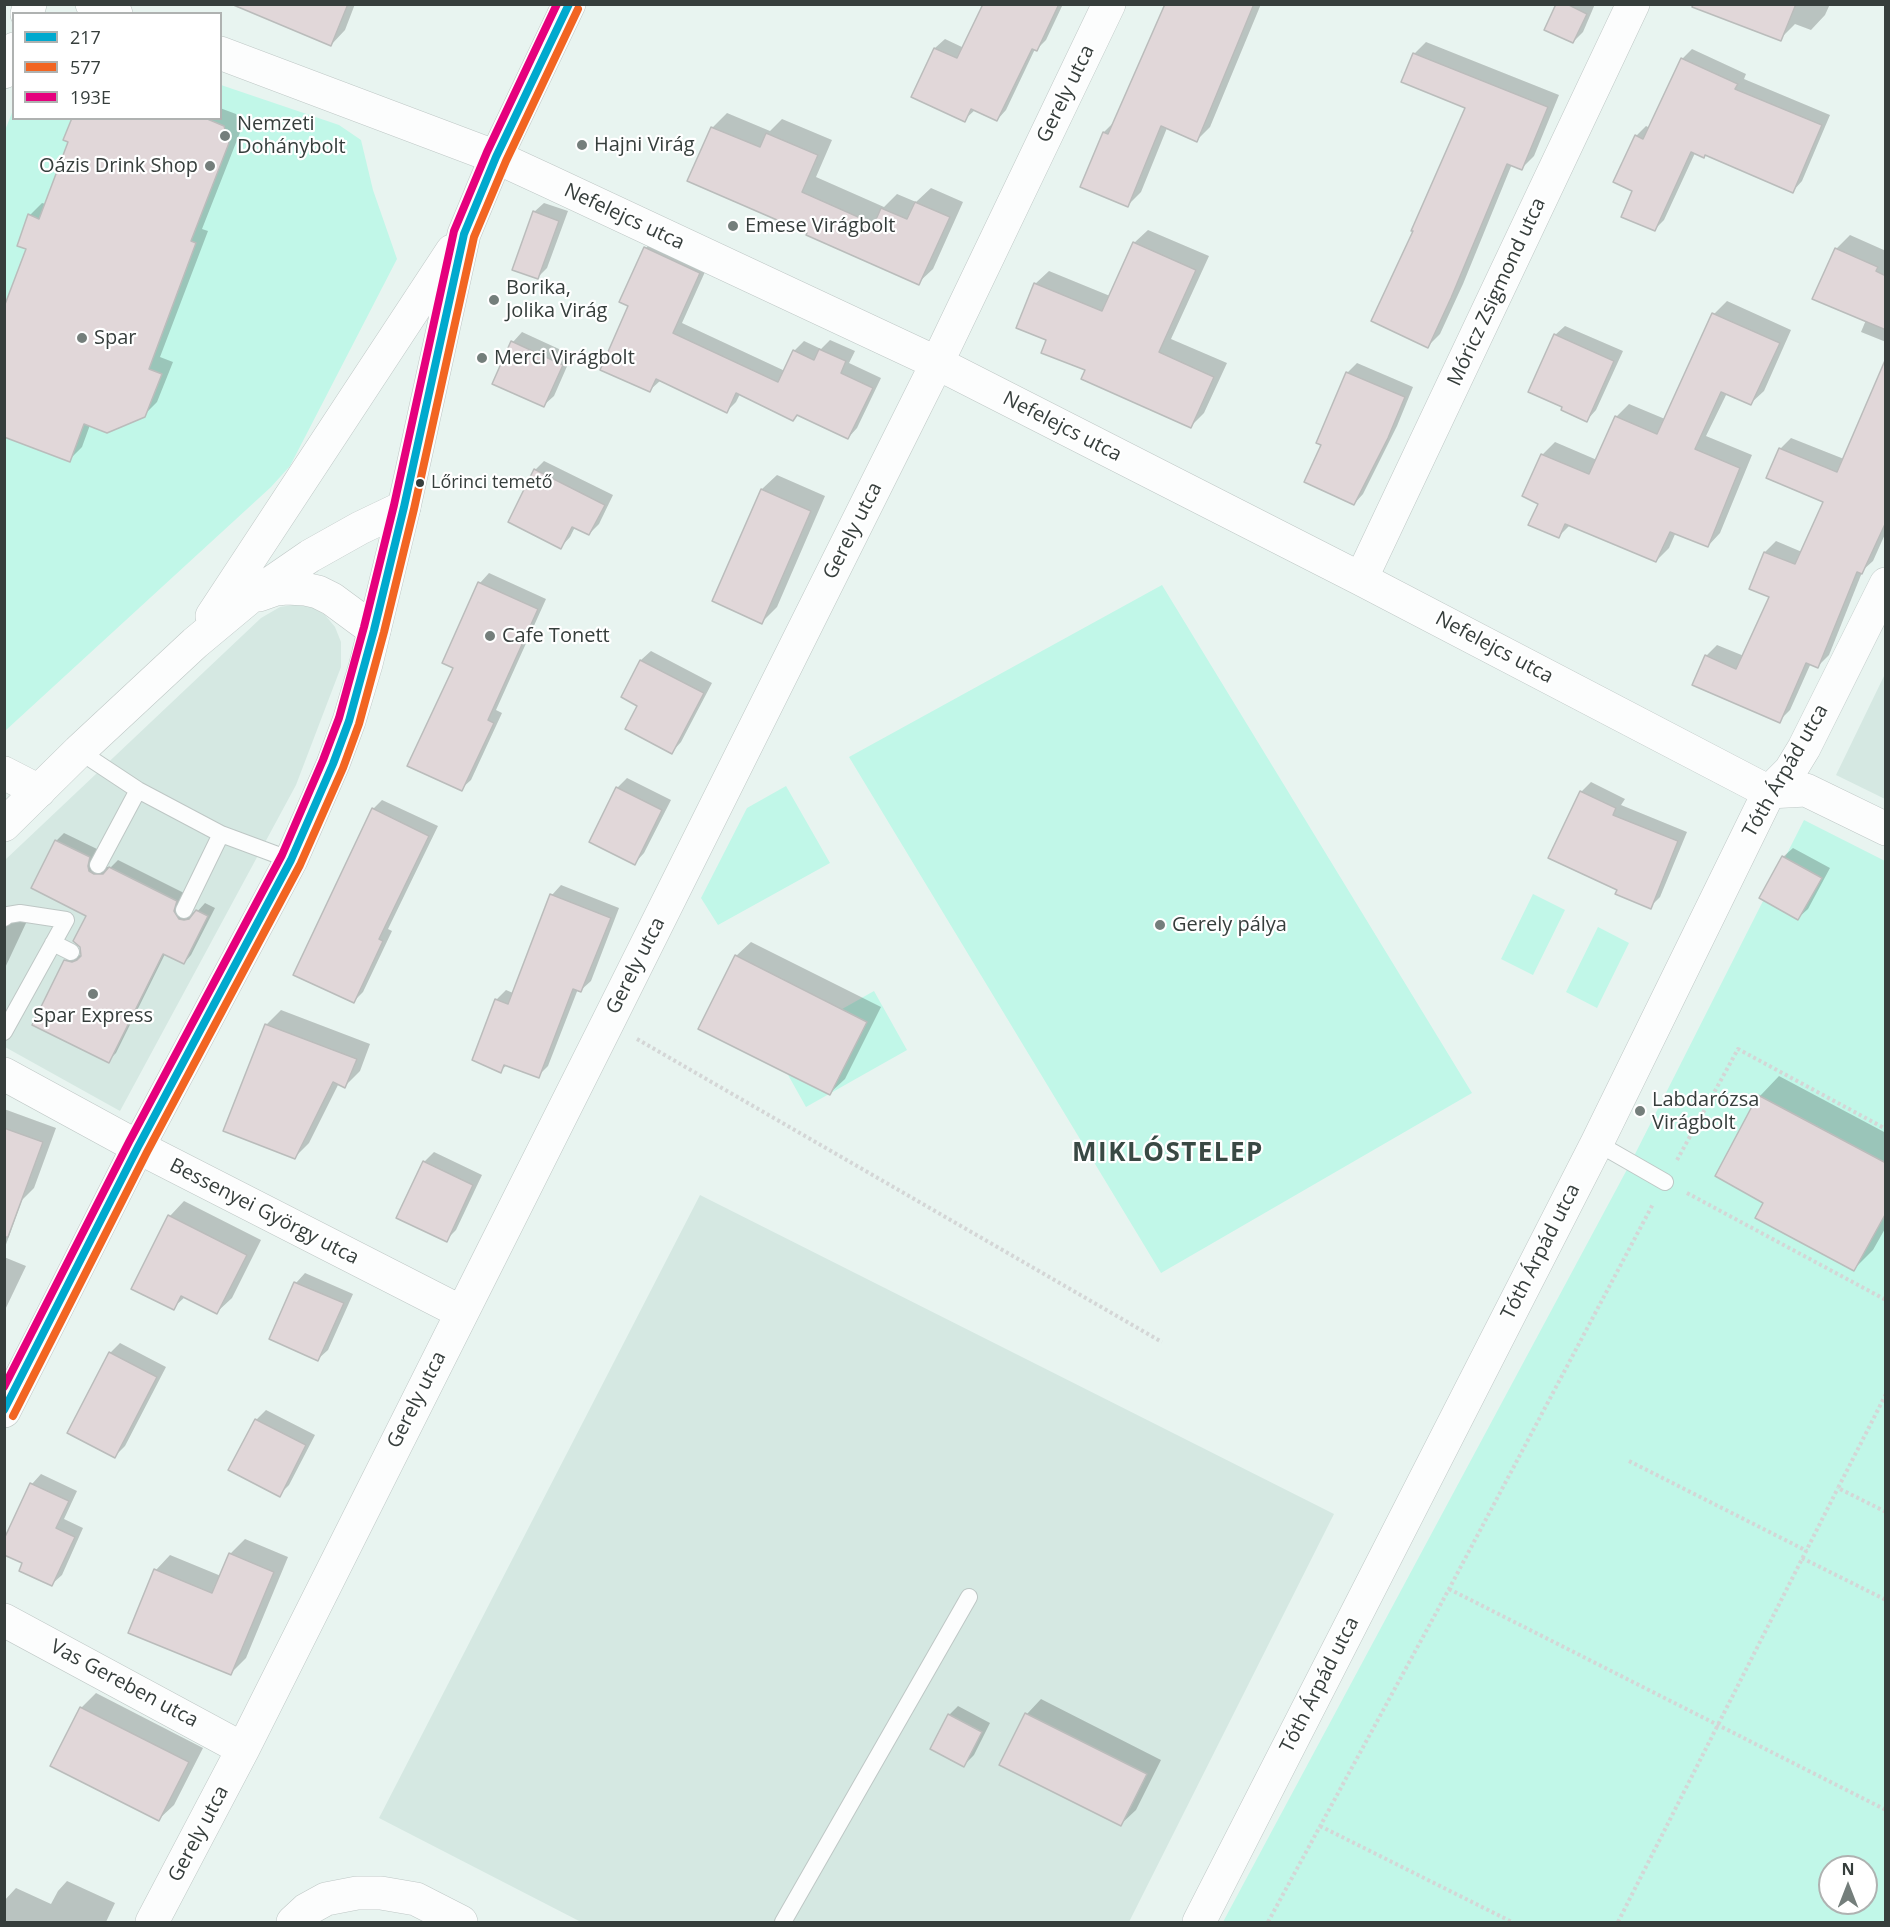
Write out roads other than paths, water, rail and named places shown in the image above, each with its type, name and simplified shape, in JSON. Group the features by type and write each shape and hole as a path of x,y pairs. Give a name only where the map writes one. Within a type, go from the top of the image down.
{"street":[{"path":"92,4 111,12"},
{"path":"4,1411 138,1148 291,860 333,764 349,721 374,630 404,507 464,234 496,157 569,4"},
{"name":"Gerely utca","path":"153,1923 243,1749 937,363 1109,4"},
{"name":"Móricz Zsigmond utca","path":"1361,579 1633,4"},
{"path":"4,72 12,54"},
{"name":"Nefelejcs utca","path":"222,54 496,157 937,363 1361,579 1769,792"},
{"path":"195,643 464,234"},
{"path":"4,825 79,751 195,643 249,598 310,556 404,507"},
{"path":"249,598 276,589 305,589 318,592 332,599 374,630"},
{"name":"Tóth Árpád utca","path":"1199,1923 1597,1143 1769,792 1790,771 1804,748 1882,599"},
{"path":"4,773 39,791"},
{"path":"1769,792 1806,790 1886,829"},
{"name":"Bessenyei György utca","path":"4,1074 138,1148 461,1312"},
{"name":"Vas Gereben utca","path":"4,1620 243,1749"},
{"path":"293,1923 306,1910 326,1899 357,1893 381,1893 416,1899 461,1923"}],"lane":[{"path":"79,751 138,790 221,834 291,860"},
{"path":"98,865 138,790"},
{"path":"184,910 221,834"},
{"path":"4,918 20,913 66,920 4,1032"},
{"path":"53,943 71,952"},
{"path":"1597,1143 1665,1182"},
{"path":"783,1923 969,1597"}],"place":[{"name":"Nemzeti Dohánybolt","path":"225,136"},
{"name":"Hajni Virág","path":"582,145"},
{"name":"Oázis Drink Shop","path":"210,166"},
{"name":"Emese Virágbolt","path":"733,226"},
{"name":"Borika, Jolika Virág","path":"494,300"},
{"name":"Spar","path":"82,338"},
{"name":"Merci Virágbolt","path":"482,358"},
{"name":"Lőrinci temető","path":"420,483"},
{"name":"Cafe Tonett","path":"490,636"},
{"name":"Gerely pálya","path":"1160,925"},
{"name":"Spar Express","path":"93,994"},
{"name":"Labdarózsa Virágbolt","path":"1640,1111"}],"district":[{"name":"MIKLÓSTELEP","path":"1168,1154"}]}
